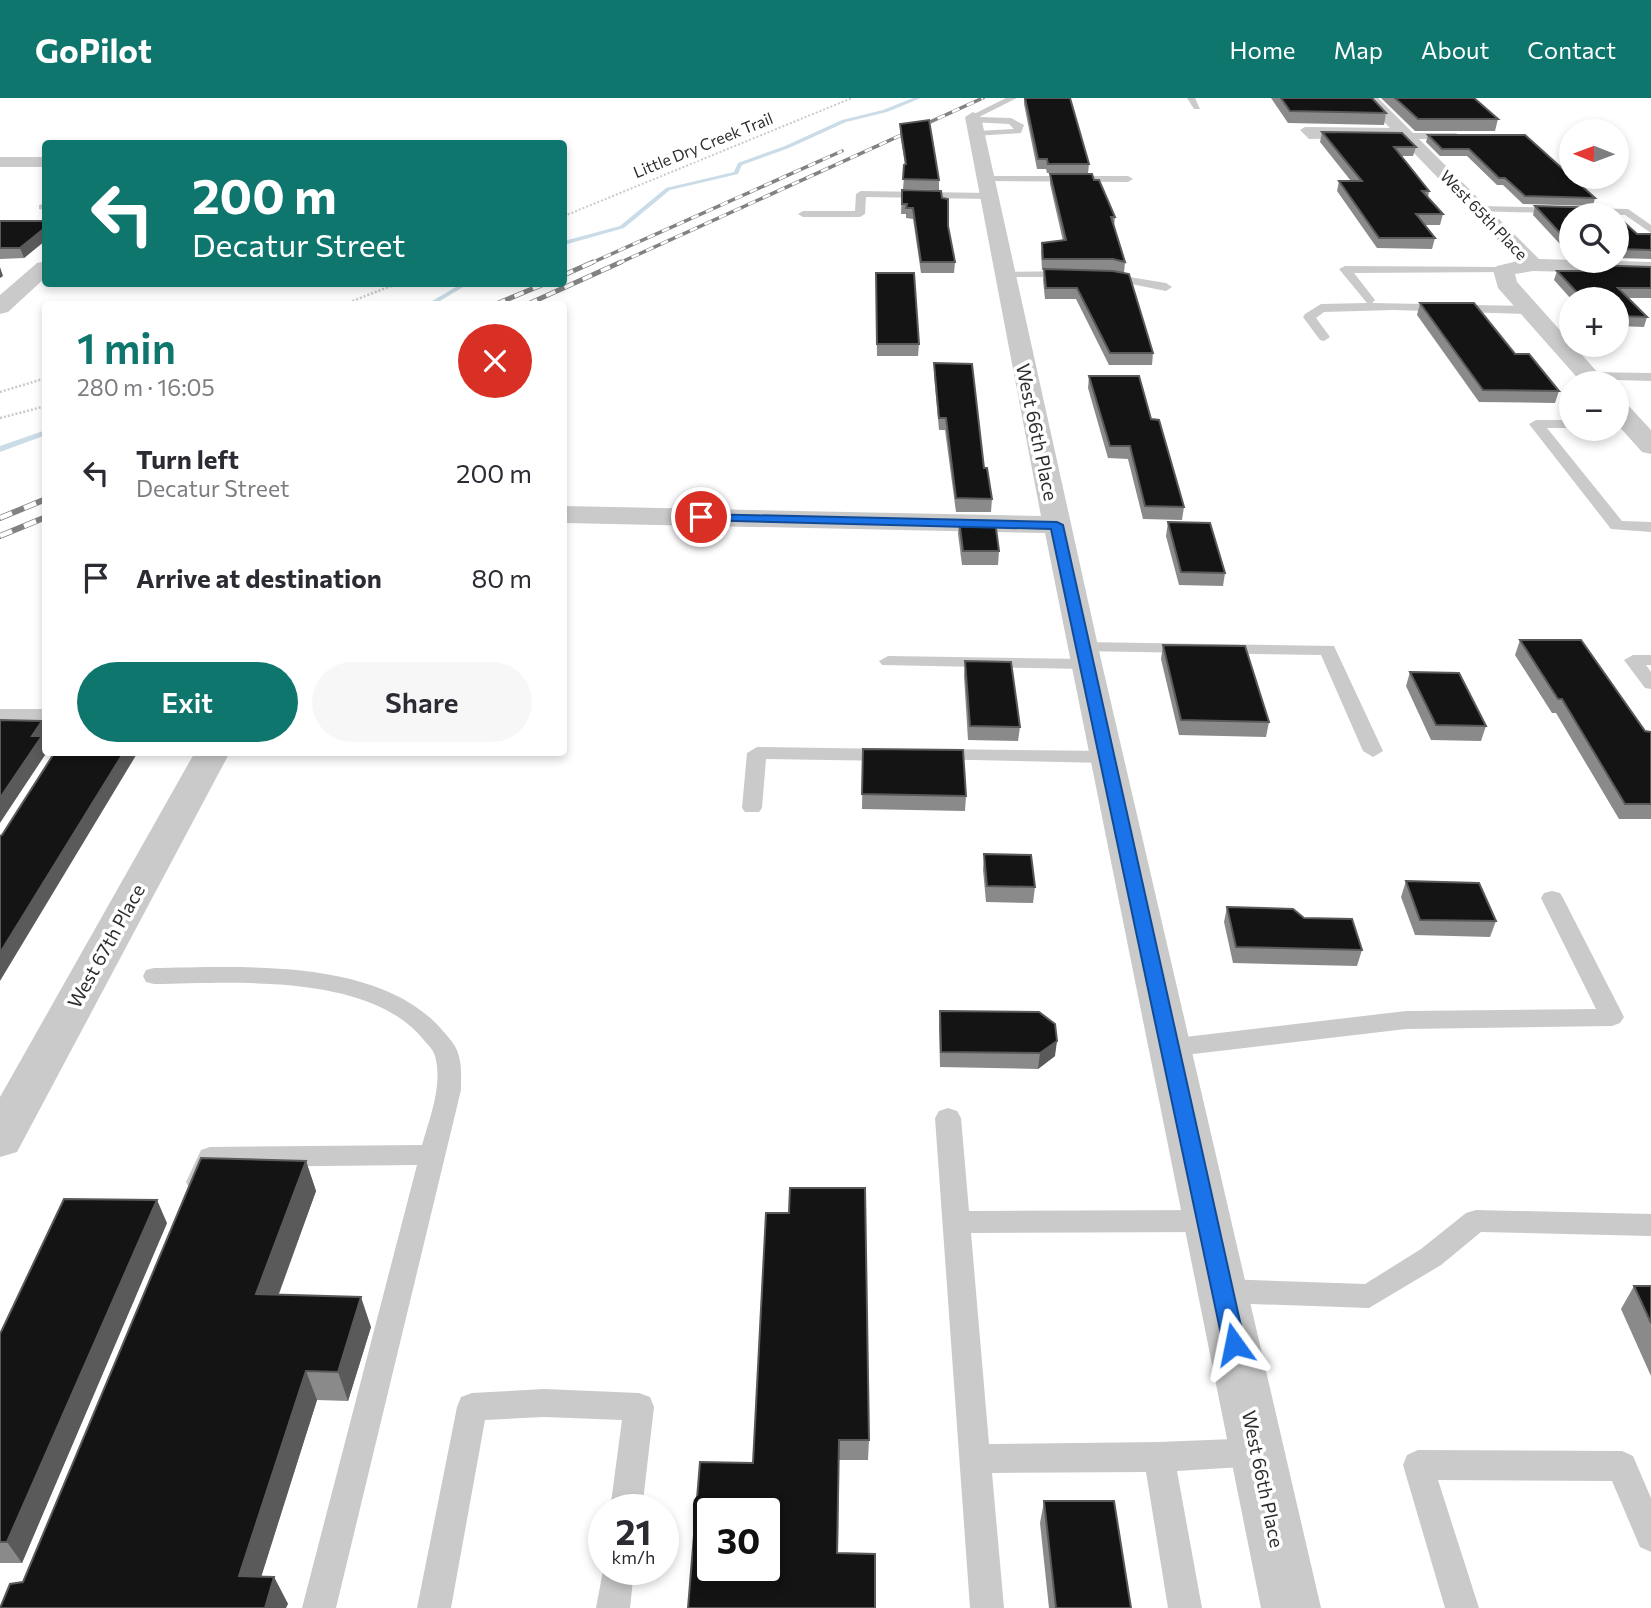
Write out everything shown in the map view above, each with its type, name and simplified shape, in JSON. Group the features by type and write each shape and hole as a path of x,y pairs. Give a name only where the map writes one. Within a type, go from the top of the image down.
{"street":[{"name":"West 65th Place","path":"1369,98 1392,133 1478,209 1533,265"},
{"name":"West 66th Place","path":"975,124 1084,655 1291,1608"},
{"path":"0,162 42,162"},
{"name":"West 65th Place","path":"1533,265 1504,270 1506,283 1584,371"},
{"path":"1533,265 1651,268"},
{"path":"11,267 42,267"},
{"path":"0,307 42,270"},
{"path":"1629,425 1651,446"},
{"path":"567,514 1057,525"},
{"name":"West 67th Place","path":"0,1139 211,756"}],"lane":[{"path":"975,124 1013,98"},
{"path":"1191,98 1197,107"},
{"path":"1392,133 1309,136 1305,130 1392,133 1461,136"},
{"path":"900,204 1128,179"},
{"path":"803,214 860,214 860,194 988,193"},
{"path":"1478,209 1628,212 1651,230"},
{"path":"1369,300 1345,269 1504,270"},
{"path":"1004,275 1099,275 1166,287"},
{"path":"1324,337 1309,317 1321,308 1392,306 1530,310"},
{"path":"1629,378 1651,377"},
{"path":"1559,424 1535,424 1617,526 1651,527"},
{"path":"888,661 1328,650 1373,751"},
{"path":"1651,660 1633,660 1651,684"},
{"path":"0,715 42,715"},
{"path":"752,808 757,753 1107,757"},
{"path":"1168,1048 1406,1020 1612,1017 1552,898"},
{"path":"154,976 264,976 327,982 383,998 419,1017 445,1050 449,1090 319,1608"},
{"path":"948,1118 987,1608"},
{"path":"188,1208 210,1157 433,1155"},
{"path":"956,1222 1207,1221"},
{"path":"1223,1291 1369,1296 1431,1256 1476,1221 1651,1225"},
{"path":"433,1608 472,1407 544,1404 639,1407 628,1494"},
{"path":"975,1459 1159,1457 1258,1452"},
{"path":"1159,1457 1185,1608"},
{"path":"1462,1608 1418,1465 1622,1466 1651,1536"},
{"path":"613,1608 616,1585"}],"path":[{"name":"Little Dry Creek Trail","path":"567,215 852,98"},
{"path":"353,301 388,287"},
{"path":"0,392 42,379"},
{"path":"0,418 42,407"}],"building":[{"path":"1025,98 1070,98 1089,164 1048,164 1047,159 1038,159"},
{"path":"1281,98 1372,98 1386,113 1290,111"},
{"path":"1395,98 1474,98 1498,119 1418,119"},
{"path":"929,120 939,180 903,179 906,164 900,124"},
{"path":"1322,132 1402,133 1416,147 1394,147 1429,191 1422,191 1443,214 1416,214 1435,238 1379,238 1339,181 1362,181"},
{"path":"1428,135 1525,135 1559,166 1559,189 1585,189 1595,198 1525,196 1505,178 1499,178 1469,149 1442,149"},
{"path":"1050,174 1092,174 1094,180 1099,180 1115,217 1111,217 1125,262 1113,259 1043,259 1042,243 1066,240"},
{"path":"902,190 941,191 942,198 948,199 948,226 955,262 921,262 913,208 906,208 907,204 902,204"},
{"path":"1535,206 1559,207 1559,232"},
{"path":"0,221 42,221 42,230 20,248 0,248"},
{"path":"1629,227 1637,234 1651,234 1651,250 1629,249"},
{"path":"1629,266 1651,267 1651,288 1572,287 1557,271 1629,273"},
{"path":"1044,269 1129,274 1153,353 1110,353 1077,288 1046,288"},
{"path":"876,273 914,273 919,344 877,344"},
{"path":"1629,299 1647,317 1629,316"},
{"path":"1420,303 1474,303 1515,354 1529,354 1559,391 1483,390"},
{"path":"934,363 972,364 984,468 987,468 992,499 956,498 946,418 939,418"},
{"path":"1089,376 1139,376 1151,419 1159,420 1184,507 1145,506 1130,446 1110,446"},
{"path":"959,520 995,521 999,551 963,551"},
{"path":"1168,522 1210,523 1225,573 1181,572"},
{"path":"1520,640 1581,640 1645,731 1651,732 1651,804 1625,804 1562,699 1558,699"},
{"path":"1163,645 1245,646 1269,722 1181,720"},
{"path":"965,661 1011,662 1020,727 970,726"},
{"path":"1410,672 1459,673 1486,726 1436,725"},
{"path":"0,720 42,721 32,736 42,736 0,798"},
{"path":"863,749 963,750 966,796 862,794"},
{"path":"52,756 122,756 0,953 2,835"},
{"path":"984,854 1031,855 1035,887 987,886"},
{"path":"1406,881 1479,883 1496,921 1420,920"},
{"path":"1227,907 1293,909 1304,918 1352,919 1362,950 1236,947"},
{"path":"940,1011 1039,1012 1055,1024 1057,1041 1040,1053 941,1052"},
{"path":"201,1158 306,1161 256,1294 361,1297 338,1372 306,1371 239,1576 274,1577 265,1608 0,1608 10,1584 23,1582"},
{"path":"790,1188 865,1188 869,1440 839,1440 837,1553 875,1554 875,1608 688,1608 693,1547 693,1585 784,1585 784,1494 697,1494 700,1462 753,1463 766,1213 789,1213"},
{"path":"64,1199 157,1200 7,1542 0,1542 0,1334"},
{"path":"1634,1286 1651,1286 1651,1323"},
{"path":"1044,1501 1114,1501 1131,1608 1056,1608"}],"waterway":[{"path":"567,242 622,227 668,189 736,173 740,164 787,147 844,121 885,111 918,98"},
{"path":"436,301 460,287"},
{"path":"0,449 42,433"}],"railway":[{"path":"617,264 983,98"},
{"path":"589,264 842,151"},
{"path":"567,274 593,262"},
{"path":"567,286 621,262"},
{"path":"503,301 537,287"},
{"path":"535,301 566,287"},
{"path":"0,518 42,501"},
{"path":"0,536 42,519"}],"route":[{"path":"701,517 1057,525 1234,1344"}]}
